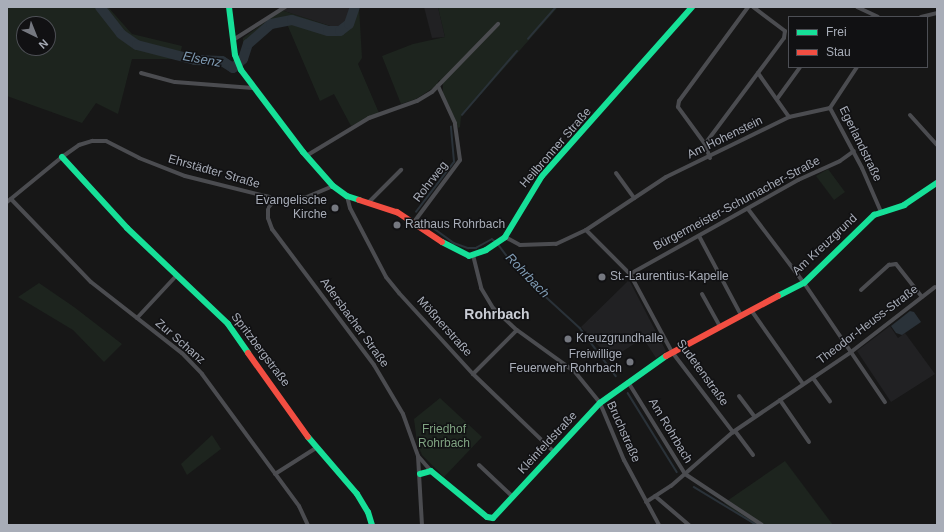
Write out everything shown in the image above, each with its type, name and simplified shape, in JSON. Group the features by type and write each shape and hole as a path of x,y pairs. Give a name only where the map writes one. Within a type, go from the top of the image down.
{"street":[{"path":"233,40 285,7"},
{"name":"Heilbronner Straße","path":"473,255 494,246 502,239 536,185 692,7"},
{"path":"710,158 706,144 678,107 679,101 748,7"},
{"path":"706,144 784,38 785,31 753,7"},
{"path":"857,7 876,16"},
{"path":"230,10 235,55 245,77 306,156 333,186 347,196 396,212 414,222 458,252 473,255"},
{"path":"925,16 937,13"},
{"path":"306,156 369,118 417,101 438,86 498,24"},
{"path":"777,100 799,68"},
{"name":"Egerlandstraße","path":"856,68 830,108 833,117 854,151 881,212"},
{"path":"141,73 183,83 253,88"},
{"path":"758,73 789,117"},
{"name":"Rohrweg","path":"414,222 460,160 455,123 438,86"},
{"name":"Am Hohenstein","path":"502,239 520,245 556,244 586,230 666,177 710,158 789,117 830,108"},
{"path":"910,115 937,145"},
{"name":"Ehrstädter Straße","path":"9,201 62,157 79,145 92,141 106,141 139,158 185,176 269,197 274,201"},
{"name":"Bürgermeister-Schumacher-Straße","path":"630,274 798,180 840,161 854,151"},
{"name":"Spritzbergstraße","path":"62,157 127,228 176,276 193,289 228,324 316,448 357,494 368,512 372,525"},
{"path":"368,204 401,170"},
{"path":"616,173 634,198"},
{"name":"Am Kreuzgrund","path":"600,403 672,352 804,283 874,215 904,205 937,184"},
{"path":"274,201 308,197 333,186"},
{"name":"Mößnerstraße","path":"347,196 350,208 386,277 473,374 554,452"},
{"name":"Zur Schanz","path":"9,201 91,282 182,354 202,374 299,506 308,525"},
{"name":"Adersbacher Straße","path":"274,201 268,208 272,228 374,366 403,414 418,456 422,525"},
{"path":"748,209 804,283 885,402"},
{"name":"Sudetenstraße","path":"586,230 630,274 672,352 734,432"},
{"path":"699,236 741,315"},
{"name":"Bruchstraße","path":"473,255 487,299 493,308 517,330 571,369 600,403 624,460 659,525"},
{"path":"861,290 889,265 896,264 922,298"},
{"path":"137,318 176,276"},
{"name":"Theodor-Heuss-Straße","path":"646,502 685,474 734,432 851,352 936,287"},
{"path":"702,294 720,326"},
{"path":"751,310 803,384"},
{"path":"473,374 517,330"},
{"name":"Theodor-Heuss-Straße","path":"813,378 830,401"},
{"name":"Am Rohrbach","path":"628,382 685,474 762,525"},
{"path":"739,396 755,417"},
{"path":"780,400 810,442"},
{"name":"Kleinfeldstraße","path":"418,456 431,471 487,517 494,518 600,403"},
{"path":"734,432 753,455"},
{"path":"275,474 316,448"},
{"path":"479,465 513,497"},
{"path":"420,474 431,471"},
{"path":"655,496 689,525"}],"shaded area":[{"path":"283,7 352,7 349,20 339,29 281,10"},
{"path":"424,7 438,7 445,37 432,38"},
{"path":"629,280 666,351 656,358 643,338 611,359 581,327"},
{"path":"910,311 914,312 921,322 902,335 896,333 891,326"},
{"path":"890,326 898,338 905,333 935,374 891,402 857,351"}],"green space":[{"path":"7,7 108,7 132,34 182,46 179,59 132,59 118,114 96,103 82,123 7,96"},
{"path":"352,7 359,7 362,58 358,64 379,113 351,126 334,94 320,101 287,24 274,25 263,32 243,53 243,38 281,10 339,29 349,20"},
{"path":"438,7 558,7 461,117 460,127 458,128 443,94 443,83 439,80 436,86 416,99 401,104 382,56 413,44 445,37"},
{"path":"828,169 845,192 834,200 816,176"},
{"path":"39,283 74,307 122,344 104,362 73,330 18,297"},
{"name":"Friedhof Rohrbach","path":"440,398 482,437 444,477 422,455 417,443 414,419"},
{"path":"212,435 221,449 187,475 181,464"},
{"path":"785,461 833,525 754,525 724,503"}],"waterway":[{"name":"Elsenz","path":"100,7 121,34 137,45 195,60 222,61 233,68 243,59 248,44 271,24 292,20 328,31 340,31 349,24 355,7"},
{"name":"Rohrbach","path":"528,39 556,7"},
{"name":"Rohrbach","path":"462,115 517,51"},
{"name":"Rohrbach","path":"416,212 454,162 451,127"},
{"name":"Rohrbach","path":"421,219 454,243 468,248 476,248 492,239 495,241"},
{"name":"Rohrbach","path":"498,244 520,273 580,328 616,376"},
{"name":"Rohrbach","path":"628,393 677,472"},
{"name":"Rohrbach","path":"694,487 757,525"}],"traffic: fast":[{"path":"229,7 235,55 241,70 303,152 333,186 347,196 359,200"},
{"path":"442,242 469,256 486,250 505,237 542,176 692,7"},
{"path":"62,157 127,228 228,324 248,353"},
{"path":"778,296 804,283 874,215 904,205 937,183"},
{"path":"420,474 431,471 487,517 493,518 600,403 666,356"},
{"path":"308,437 357,494 368,512 372,525"}],"traffic: jam":[{"path":"359,200 397,212 442,242"},
{"path":"666,356 778,296"},
{"path":"248,353 308,437"}],"place":[{"name":"Evangelische Kirche","path":"335,208"},
{"name":"Rathaus Rohrbach","path":"397,225"},
{"name":"St.-Laurentius-Kapelle","path":"602,277"},
{"name":"Kreuzgrundhalle","path":"568,339"},
{"name":"Freiwillige Feuerwehr Rohrbach","path":"630,362"}],"district":[{"name":"Rohrbach","path":"497,314"}]}
